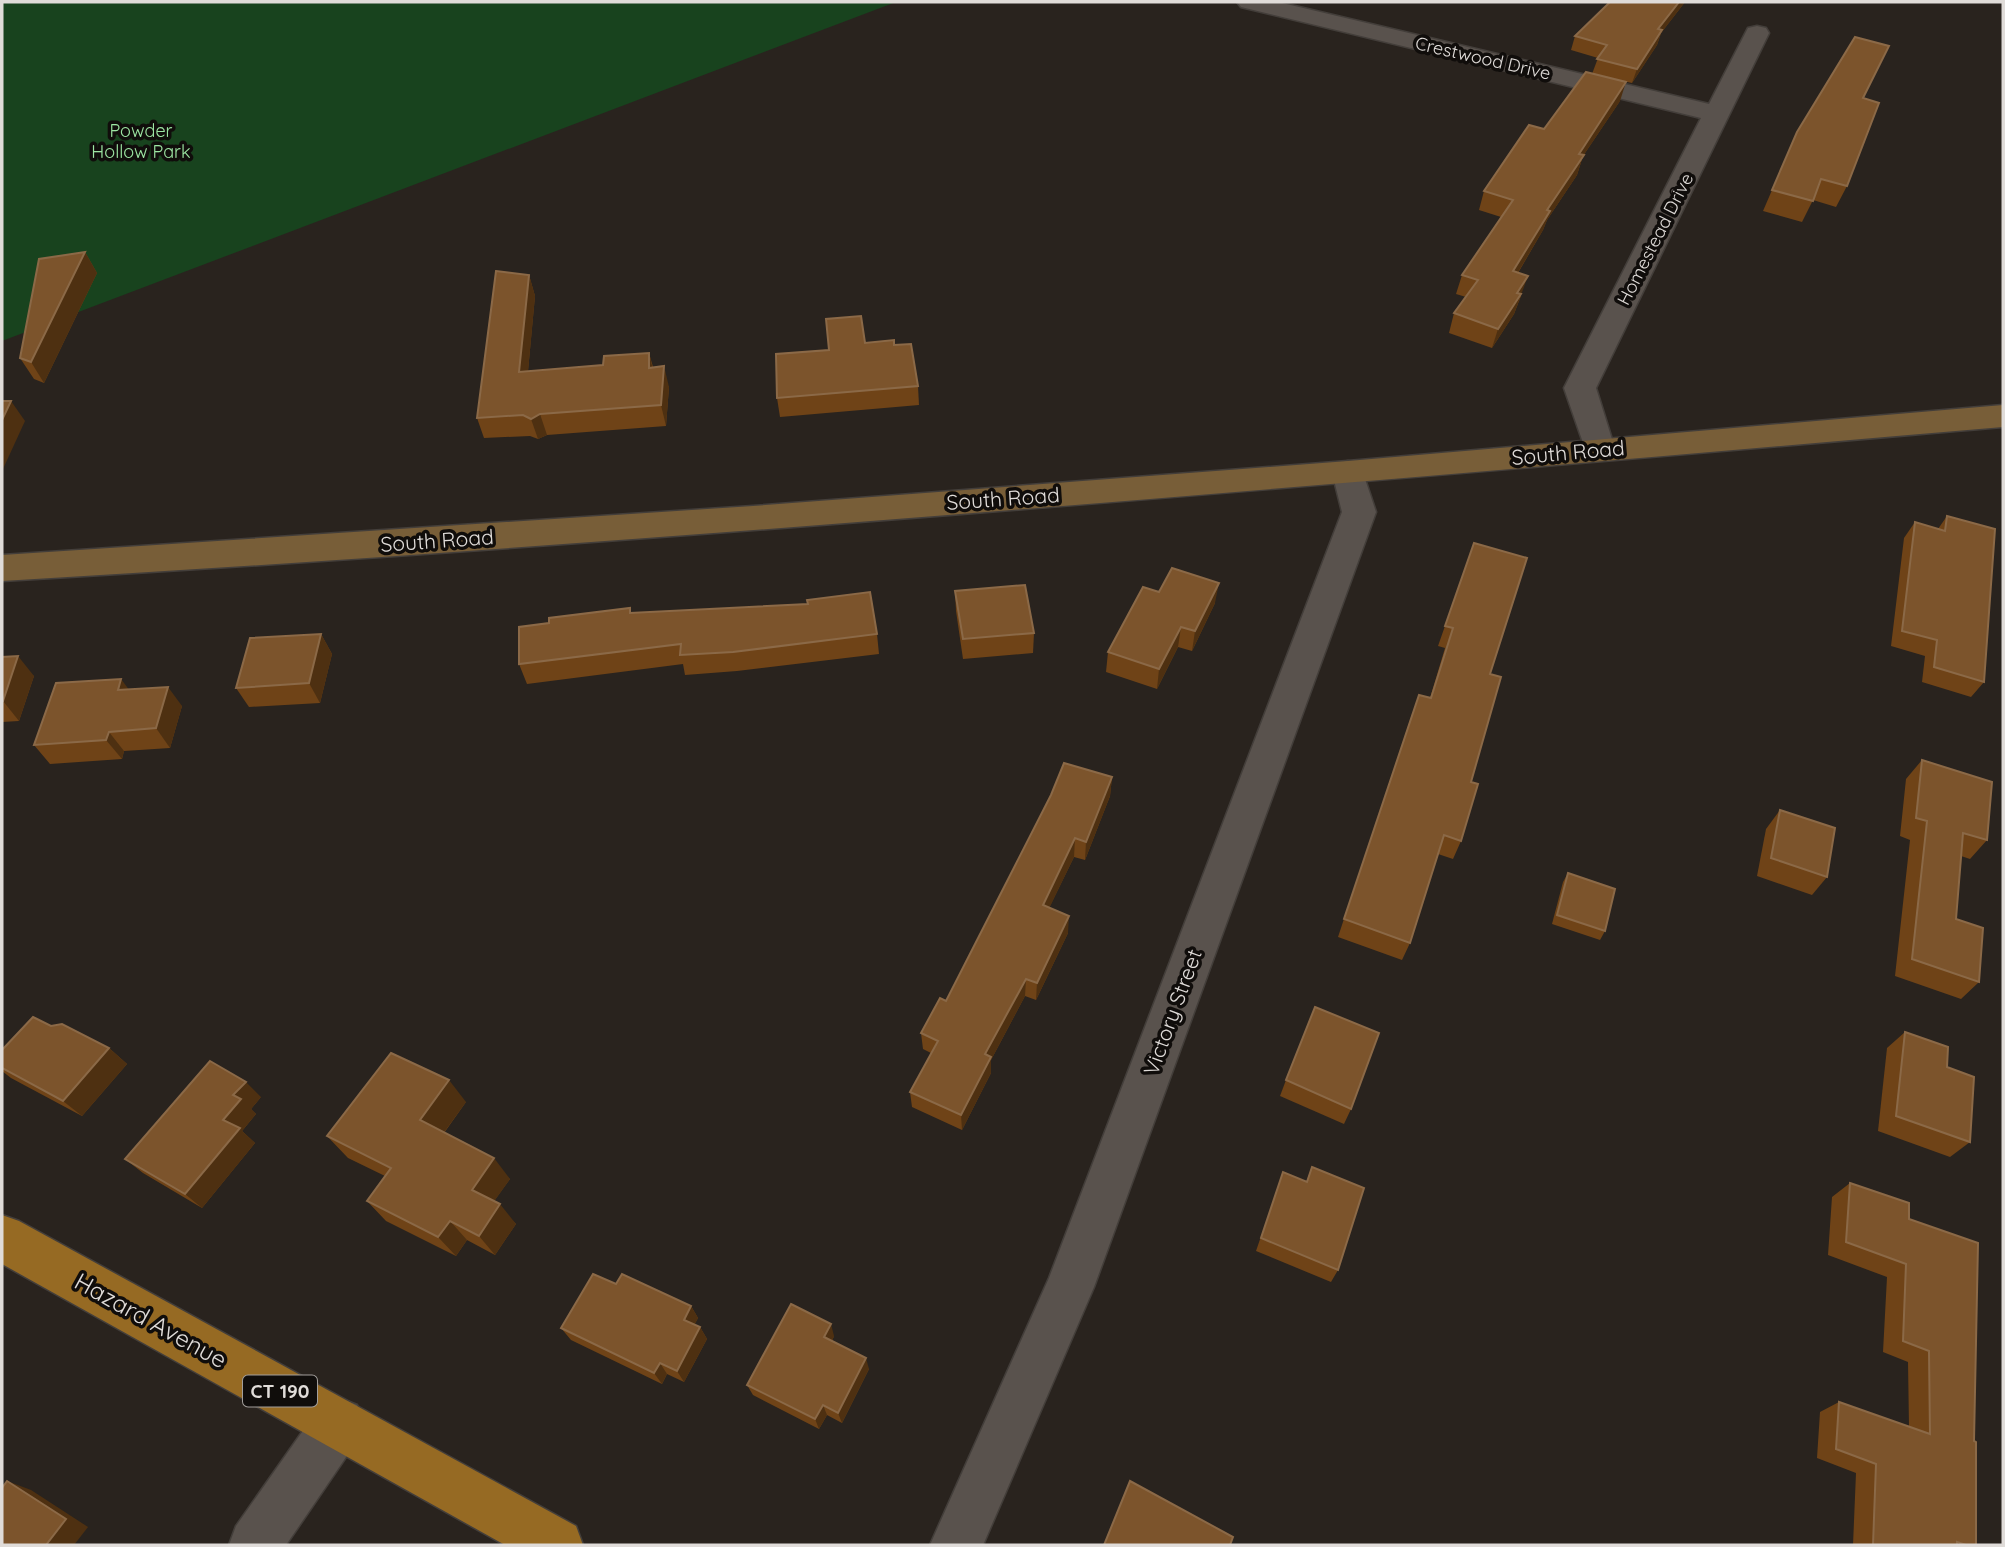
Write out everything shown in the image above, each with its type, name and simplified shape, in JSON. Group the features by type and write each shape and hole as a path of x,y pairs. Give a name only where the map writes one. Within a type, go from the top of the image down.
{"main road":[{"name":"South Road","path":"2,568 697,522 1348,472 2003,416"},
{"name":"Hazard Avenue","path":"2,1238 557,1545"}],"street":[{"name":"Crestwood Drive","path":"1249,2 1717,114"},
{"name":"Homestead Drive","path":"1599,449 1580,388 1757,33"},
{"name":"Victory Street","path":"956,1545 1070,1287 1359,512 1348,472"},
{"path":"255,1545 339,1423"}],"green space":[{"name":"Powder Hollow Park","path":"2,2 896,2 2,341"}],"building":[{"path":"1610,2 1679,2 1658,29 1662,30 1637,69 1597,59 1607,45 1575,36"},
{"path":"1855,37 1889,46 1863,98 1879,103 1847,186 1821,179 1813,201 1772,190 1797,132"},
{"path":"1586,72 1626,82 1579,154 1584,155 1547,210 1550,211 1513,271 1528,276 1517,293 1521,294 1498,329 1454,313 1478,280 1462,275 1513,200 1484,191 1529,125 1544,129"},
{"path":"85,252 31,362 20,358 39,259"},
{"path":"496,271 529,275 519,372 603,365 604,356 649,353 649,368 664,366 661,405 540,414 531,419 523,415 477,418"},
{"path":"861,316 865,343 894,340 894,345 911,344 918,386 777,398 776,354 829,350 826,319"},
{"path":"2,401 11,401 2,420"},
{"path":"1947,516 1995,529 1984,682 1934,667 1937,640 1902,631 1915,522 1945,531"},
{"path":"1474,543 1527,558 1490,674 1501,677 1471,782 1478,784 1461,841 1444,835 1410,943 1344,919 1419,695 1431,698 1453,628 1445,626"},
{"path":"1172,568 1219,583 1195,631 1181,627 1159,669 1108,652 1143,587 1159,592"},
{"path":"1025,585 1034,633 963,639 955,591"},
{"path":"870,592 877,634 733,652 680,655 681,644 519,664 519,627 549,623 549,618 630,608 630,613 808,604 807,600"},
{"path":"321,634 309,683 236,688 250,638"},
{"path":"18,656 3,701 2,701 2,657"},
{"path":"121,679 118,690 168,687 156,728 109,732 106,740 34,745 56,683"},
{"path":"1922,760 1992,782 1987,840 1963,833 1956,919 1983,928 1979,982 1912,959 1927,821 1916,818"},
{"path":"1064,763 1112,777 1086,842 1075,838 1043,905 1069,916 1037,983 1026,979 985,1054 991,1057 961,1115 910,1092 938,1041 921,1033 940,998 946,1001 1051,795"},
{"path":"1780,810 1835,828 1827,877 1771,858"},
{"path":"1568,873 1615,889 1605,931 1557,915"},
{"path":"1315,1007 1379,1033 1351,1109 1286,1080"},
{"path":"33,1017 51,1026 62,1024 109,1048 63,1101 2,1068 2,1050"},
{"path":"1905,1032 1948,1047 1947,1067 1974,1077 1970,1142 1896,1116"},
{"path":"391,1053 449,1080 420,1120 494,1158 472,1190 500,1204 479,1236 450,1221 438,1237 367,1201 391,1168 327,1136"},
{"path":"210,1061 246,1082 233,1095 241,1099 223,1120 240,1128 185,1194 125,1159"},
{"path":"1312,1167 1364,1188 1338,1270 1261,1238 1283,1172 1307,1182"},
{"path":"1850,1183 1909,1203 1909,1219 1978,1243 1974,1441 1976,1545 1957,1542 1957,1545 1873,1545 1876,1464 1836,1449 1839,1402 1930,1434 1929,1351 1903,1341 1906,1264 1846,1242"},
{"path":"593,1274 616,1284 622,1274 691,1306 684,1320 700,1327 677,1371 660,1363 654,1373 561,1328"},
{"path":"791,1304 831,1324 824,1337 866,1358 838,1413 823,1405 815,1419 747,1385"},
{"path":"7,1481 66,1519 46,1545 2,1545 2,1488"},
{"path":"1130,1481 1233,1537 1230,1545 1104,1545"}]}
